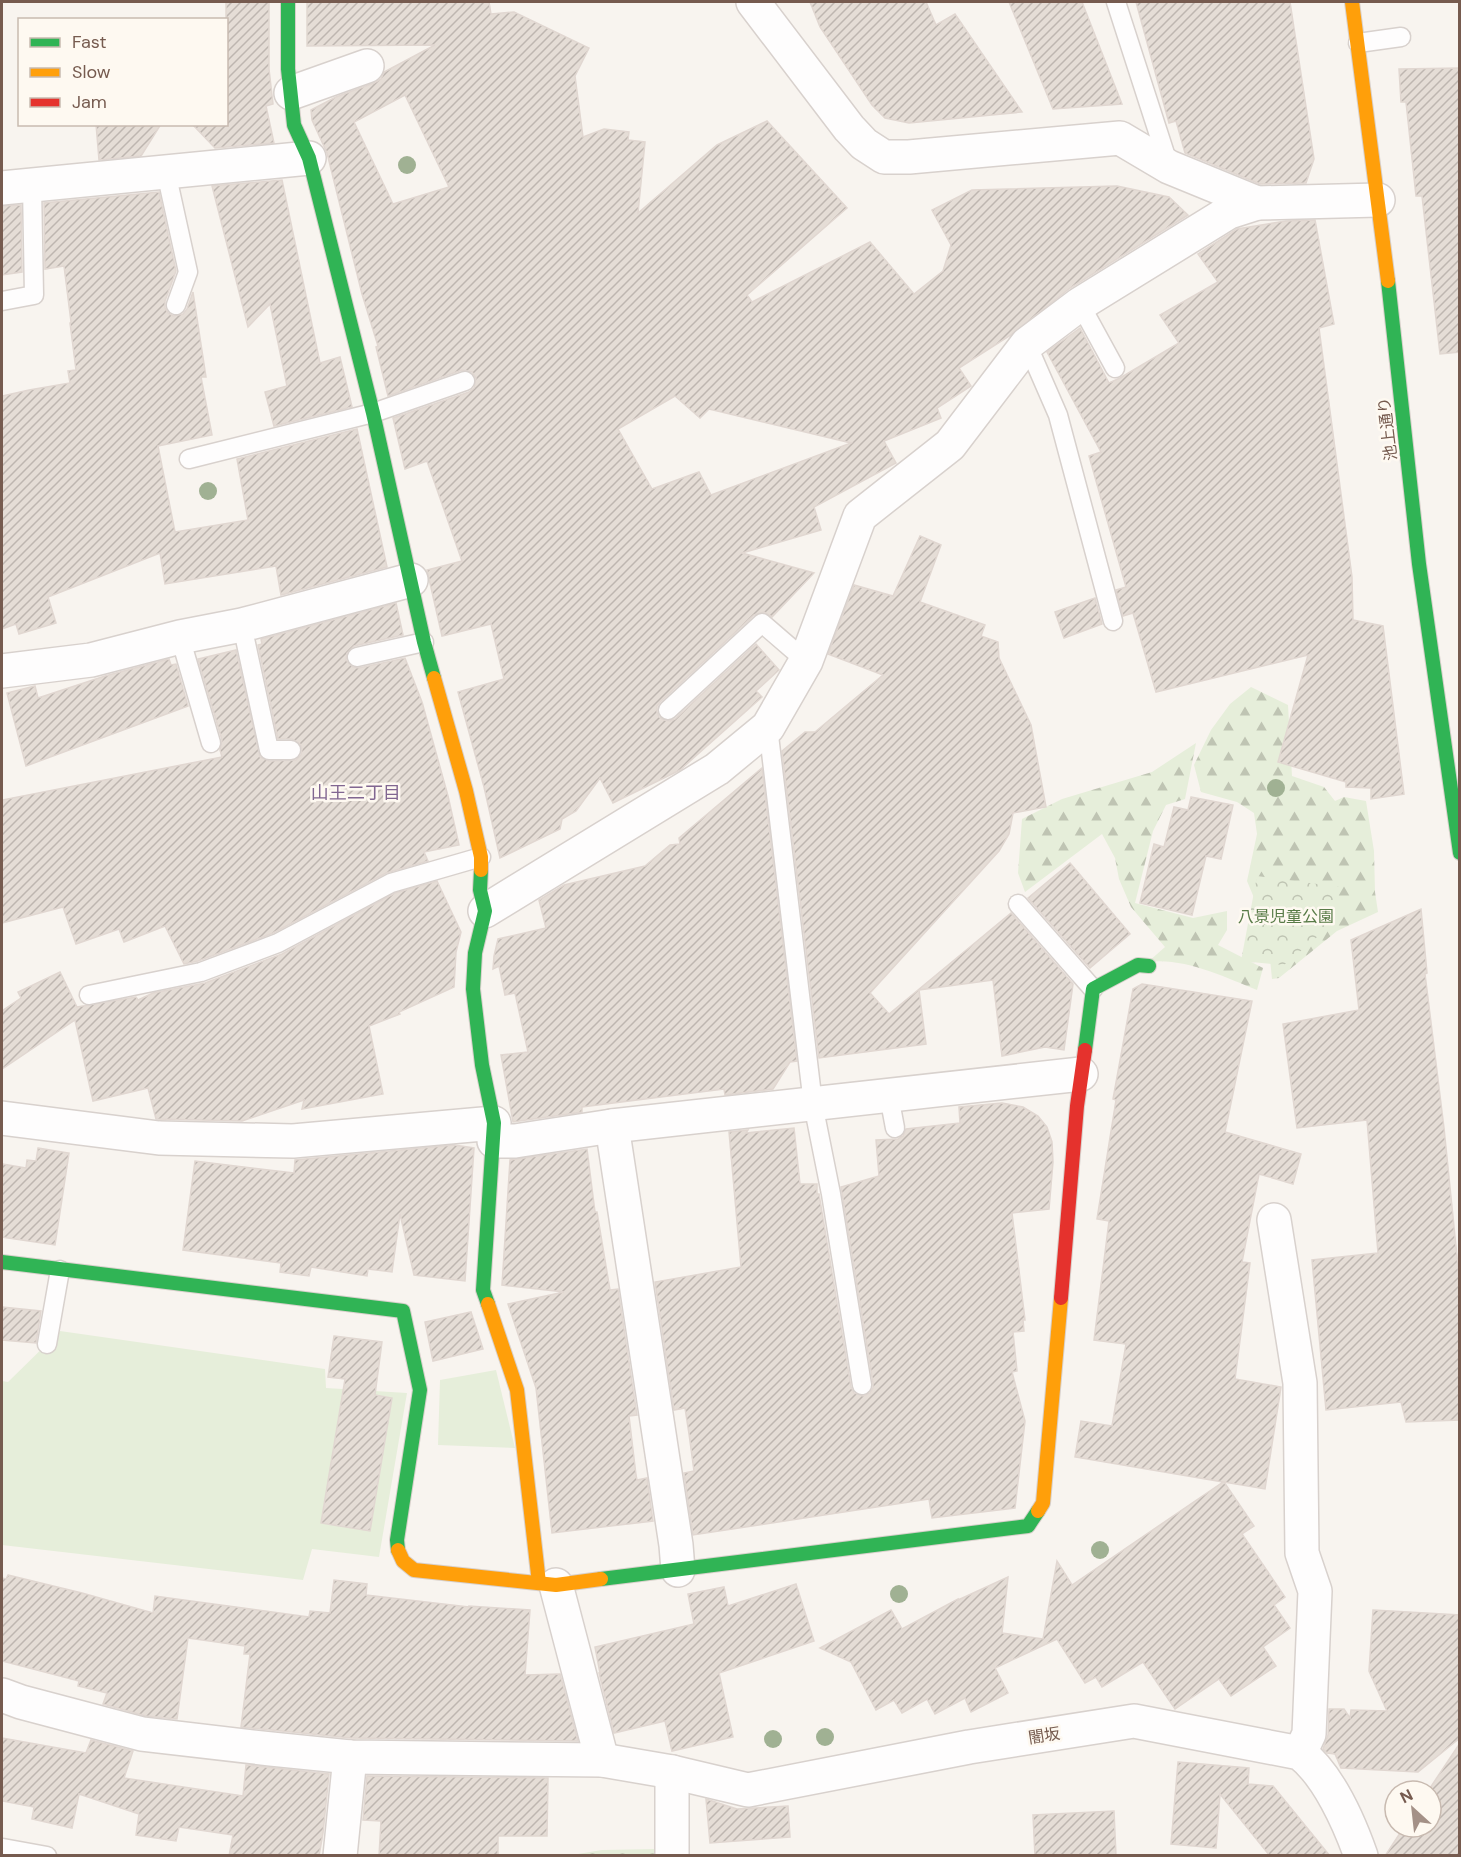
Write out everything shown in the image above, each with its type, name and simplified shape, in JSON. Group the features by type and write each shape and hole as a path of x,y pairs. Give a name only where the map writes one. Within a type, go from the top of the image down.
{"street":[{"path":"288,2 288,69 294,125 309,158 373,413 424,642 466,791 481,857 480,890 485,911 475,953 473,989 478,1065 494,1132 483,1290 517,1390 548,1584 600,1768"},
{"path":"753,2 849,128 864,144 884,157 909,157 1119,138 1169,167 1257,203"},
{"name":"池上通り","path":"1352,2 1378,200 1419,564 1460,853"},
{"path":"291,93 367,66"},
{"path":"17,187 309,158"},
{"path":"485,911 717,769 768,727 811,664 860,516 950,445 1027,344 1080,304 1229,212 1257,203 1378,200"},
{"path":"2,670 91,660 180,637 242,625 411,580"},
{"path":"2,1262 403,1311 420,1390 397,1540 401,1560 414,1570 548,1584 1028,1526 1043,1503 1075,1129 1094,989 1138,965 1149,966"},
{"path":"2,1118 159,1138 293,1141 494,1132 515,1141 612,1126 889,1096 1002,1090 1081,1074"},
{"path":"612,1126 678,1570"},
{"path":"1275,1220 1300,1383 1302,1553 1315,1591 1309,1734 1300,1754 1311,1762 1328,1787 1354,1836 1361,1856"},
{"name":"闇坂","path":"2,1695 142,1734 350,1757 672,1772 748,1790 969,1747 1134,1721 1300,1754"},
{"path":"340,1856 350,1757"},
{"path":"672,1772 672,1856"}],"lane":[{"path":"1116,2 1169,167"},
{"path":"1358,44 1401,37"},
{"path":"166,172 188,272 176,305"},
{"path":"2,301 34,295 17,187"},
{"path":"1080,304 1115,368"},
{"path":"1027,344 1058,415 1113,621"},
{"path":"189,459 373,413 465,381"},
{"path":"668,710 762,623 811,664"},
{"path":"242,625 269,750 291,750"},
{"path":"180,637 211,743"},
{"path":"357,657 424,642"},
{"path":"768,727 813,1104 831,1194 862,1385"},
{"path":"89,994 201,972 278,943 391,884 481,857"},
{"path":"1018,904 1094,989"},
{"path":"889,1096 895,1128"},
{"path":"47,1344 60,1270"},
{"path":"3,1856 3,1848 48,1856"}],"green space":[{"path":"1251,687 1288,705 1292,776 1324,787 1335,801 1344,797 1366,801 1374,851 1378,912 1337,931 1279,978 1272,979 1267,929 1247,881 1257,834 1254,813 1237,802 1201,792 1194,765 1211,730 1230,704"},
{"path":"1196,743 1185,799 1166,805 1153,831 1135,903 1193,918 1227,911 1227,930 1218,945 1263,968 1257,990 1189,965 1175,962 1148,962 1165,947 1131,907 1119,879 1115,858 1102,834 1025,892 1018,873 1022,819 1062,799 1152,772"},
{"name":"八景児童公園","path":"1257,876 1340,887 1329,927 1284,965 1241,961"},
{"path":"60,1331 325,1369 326,1388 407,1393 379,1557 312,1549 303,1580 2,1545 2,1381 8,1382"},
{"path":"496,1370 515,1448 438,1445 440,1380"},
{"path":"657,1849 658,1855 566,1856 602,1850"}],"building":[{"path":"226,2 269,2 269,69 273,104 266,106 274,143 215,148 194,126 228,126 228,18 226,18"},
{"path":"307,2 489,2 491,14 514,12 589,48 575,76 583,137 604,129 629,132 628,140 645,142 638,213 717,145 767,121 847,208 747,295 752,302 870,242 914,294 943,271 951,245 932,210 972,190 1117,186 1169,197 1188,215 1070,288 1011,335 959,368 971,386 937,408 941,418 884,441 896,463 814,507 821,530 742,553 814,573 772,617 764,612 754,615 660,702 657,712 664,720 675,719 756,644 779,670 756,691 762,697 680,770 613,803 600,778 576,811 562,819 560,829 500,858 484,787 458,692 504,679 491,624 442,636 427,570 462,561 427,461 405,469 393,418 469,392 474,388 476,378 472,372 462,370 388,396 376,347 378,346 362,294 327,153 312,120 311,110 336,97 374,83 381,79 384,72 435,45 307,46","holes":["405,95 449,187 393,204 354,122","675,396 700,418 709,409 851,443 711,495 699,472 652,489 618,429"]},
{"path":"810,2 926,2 936,25 955,14 1022,112 909,123 885,118 872,105 820,27"},
{"path":"1009,2 1082,2 1122,104 1053,109"},
{"path":"1136,2 1290,2 1314,159 1306,183 1260,184 1185,153 1176,121 1169,123"},
{"path":"1460,68 1460,352 1440,354 1422,196 1416,196 1406,102 1401,102 1399,69"},
{"path":"96,126 160,126 141,156 99,160"},
{"path":"282,180 320,363 340,357 352,407 274,426 265,392 287,386 270,304 248,327 212,186"},
{"path":"159,192 176,271 165,301 165,308 173,316 183,314 193,292 206,377 201,377 212,435 158,446 175,532 248,520 237,459 357,429 387,567 281,595 276,566 165,584 160,553 48,597 56,623 19,634 16,624 2,629 2,396 70,383 68,371 76,370 64,266 45,269 44,203"},
{"path":"21,205 22,272 2,275 2,206"},
{"path":"1315,220 1334,324 1319,328 1352,577 1353,620 1383,626 1404,794 1371,799 1371,788 1346,787 1346,782 1278,762 1308,655 1156,692 1133,613 1123,616 1116,590 1126,587 1089,456 1101,452 1047,352 1080,328 1109,383 1120,378 1179,343 1160,315 1218,282 1198,254 1237,229 1286,221"},
{"path":"920,536 941,545 920,602 985,625 981,636 998,642 999,658 1031,725 1046,807 1013,813 1009,834 999,851 870,993 889,1014 1011,913 1073,984 1064,1050 1045,1047 1002,1056 993,980 919,990 926,1044 819,1058 782,751 805,732 815,732 883,675 828,654 854,585 893,596"},
{"path":"1095,598 1102,624 1064,638 1055,612"},
{"path":"396,603 403,635 354,646 347,653 346,660 353,667 359,668 405,658 422,702 459,845 424,852 428,861 386,873 273,933 184,964 165,926 124,942 119,929 76,944 63,907 2,923 2,800 222,757 220,750 222,740 198,659 236,650 260,757 269,761 296,760 301,755 300,744 292,739 278,739 258,645 262,644 261,639"},
{"path":"169,659 171,665 176,664 188,706 26,766 7,693 35,686 38,698 105,676"},
{"path":"762,768 797,1061 790,1062 773,1089 725,1095 724,1089 582,1107 582,1112 513,1122 501,1055 528,1052 515,993 505,995 499,966 493,969 498,939 546,928 539,900 564,885 645,866 670,845 680,844 679,838"},
{"path":"1191,797 1233,805 1221,859 1206,856 1192,915 1140,903 1154,844 1164,847 1174,807 1188,810"},
{"path":"1070,863 1130,934 1090,968 1028,898"},
{"path":"437,881 461,932 456,952 454,987 399,1012 400,1014 369,1026 383,1094 302,1109 304,1100 242,1121 156,1119 148,1088 93,1101 75,1020 2,1069 2,1011 21,998 18,992 60,972 77,1007 136,997 138,1000 153,993 205,983 282,954 395,893"},
{"path":"1421,909 1427,973 1425,974 1460,1286 1460,1420 1406,1422 1401,1402 1326,1410 1312,1260 1378,1253 1367,1120 1297,1128 1283,1024 1359,1010 1351,940"},
{"path":"1142,984 1252,1001 1225,1132 1301,1154 1293,1184 1259,1174 1242,1262 1250,1263 1235,1379 1281,1387 1265,1489 1224,1482 1254,1526 1242,1534 1285,1597 1274,1605 1290,1628 1263,1647 1276,1666 1231,1696 1219,1679 1175,1709 1143,1662 1102,1687 1096,1677 1085,1683 1057,1639 995,1668 1008,1693 971,1712 965,1698 935,1714 927,1699 902,1713 894,1700 876,1710 851,1662 820,1648 891,1610 902,1629 958,1599 1008,1577 1002,1633 1043,1639 1057,1561 1072,1585 1223,1482 1075,1457 1081,1421 1112,1426 1126,1344 1094,1340 1109,1221 1097,1219 1116,1100 1113,1099 1133,989"},
{"path":"1002,1103 1023,1107 1038,1116 1047,1127 1052,1142 1053,1162 1049,1209 1012,1213 1025,1320 1023,1320 1024,1331 1013,1332 1017,1371 1012,1372 1025,1421 1015,1508 932,1518 929,1499 693,1535 684,1473 694,1471 689,1434 685,1408 674,1410 655,1282 741,1267 729,1132 748,1130 746,1133 794,1128 800,1184 817,1184 851,1387 854,1393 863,1396 870,1393 873,1383 841,1187 879,1176 876,1140 898,1139 903,1136 906,1129 960,1123 959,1107"},
{"path":"454,1145 474,1148 465,1281 414,1275 400,1214 392,1272 368,1269 367,1276 311,1267 309,1276 280,1272 281,1263 183,1250 195,1161 294,1173 295,1160"},
{"path":"38,1148 69,1153 55,1245 2,1237 2,1164 26,1168 27,1160 36,1161"},
{"path":"587,1149 595,1212 597,1212 610,1290 618,1289 637,1415 629,1416 636,1475 637,1480 647,1478 653,1521 552,1533 536,1388 508,1304 564,1292 502,1285 510,1160"},
{"path":"2,1307 41,1311 36,1343 2,1340"},
{"path":"471,1312 483,1349 433,1361 425,1322"},
{"path":"334,1336 382,1342 375,1395 392,1398 370,1531 321,1523 345,1379 328,1377"},
{"path":"8,1575 153,1613 155,1596 309,1617 310,1611 330,1613 334,1580 367,1584 366,1595 469,1607 530,1610 525,1675 560,1674 578,1741 351,1738 241,1727 250,1654 244,1654 245,1646 188,1638 177,1719 146,1716 103,1704 107,1693 78,1686 79,1681 2,1661 2,1578 6,1579"},
{"path":"796,1584 814,1641 719,1673 733,1737 672,1751 665,1721 614,1733 595,1647 694,1624 688,1594 724,1587 728,1606"},
{"path":"1373,1610 1460,1615 1460,1738 1418,1772 1341,1768 1335,1754 1327,1753 1323,1749 1328,1735 1329,1709 1344,1709 1350,1718 1351,1710 1387,1711 1369,1671"},
{"path":"2,1738 86,1753 91,1740 133,1751 124,1778 243,1796 246,1765 329,1774 319,1856 229,1856 233,1835 179,1827 176,1841 136,1835 139,1814 79,1794 72,1828 32,1819 34,1807 2,1801"},
{"path":"1460,1743 1460,1856 1385,1856 1396,1839 1443,1839 1443,1779 1436,1779"},
{"path":"1178,1762 1249,1768 1248,1784 1273,1786 1330,1856 1270,1856 1220,1794 1216,1848 1171,1844"},
{"path":"367,1776 548,1778 547,1836 498,1836 498,1856 379,1856 381,1821 363,1820"},
{"path":"706,1799 737,1809 788,1806 790,1837 710,1843"},
{"path":"1114,1811 1116,1856 1035,1856 1033,1815"}],"traffic: fast":[{"path":"288,2 288,69 294,125 309,158 373,413 434,678"},
{"path":"1388,281 1419,564 1460,853"},
{"path":"481,870 480,890 485,911 475,953 473,989 482,1065 494,1123 483,1290 488,1304"},
{"path":"1085,1050 1093,989 1138,965 1149,966"},
{"path":"2,1262 403,1311 420,1390 397,1540 398,1550"},
{"path":"601,1579 1028,1526 1038,1511"}],"traffic: slow":[{"path":"1352,2 1388,281"},
{"path":"434,678 466,791 481,857 481,870"},
{"path":"1038,1511 1043,1503 1061,1298"},
{"path":"488,1304 517,1390 539,1583"},
{"path":"398,1550 403,1561 414,1570 556,1585 601,1579"}],"traffic: jam":[{"path":"1061,1298 1077,1106 1085,1050"}],"district":[{"name":"山王二丁目","path":"356,793"}]}
